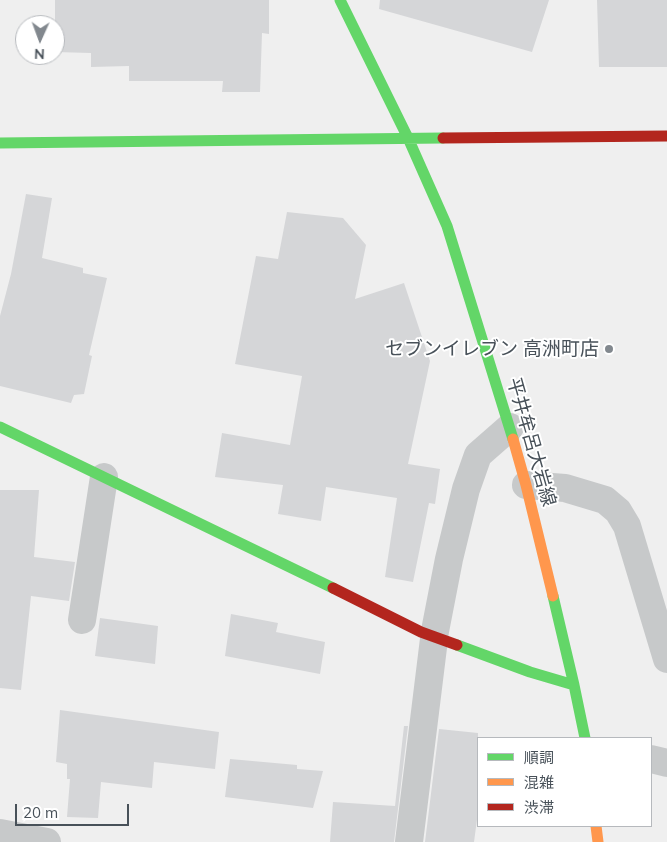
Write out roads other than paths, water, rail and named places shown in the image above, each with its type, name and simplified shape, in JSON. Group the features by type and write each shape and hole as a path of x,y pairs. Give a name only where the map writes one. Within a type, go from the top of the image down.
{"street":[{"name":"平井牟呂大岩線","path":"340,0 408,138 447,226 526,485 585,737"},
{"path":"0,143 667,136"},
{"path":"0,427 421,632 530,672 574,685"},
{"path":"409,842 434,636 466,488 478,455 510,428"},
{"path":"82,620 104,477"},
{"path":"526,485 565,488 605,500 618,511 627,526 666,653"},
{"path":"652,759 667,763"},
{"path":"596,827 598,842"},
{"path":"0,833 47,842"}],"place":[{"name":"セブンイレブン 高洲町店","path":"609,349"}]}
